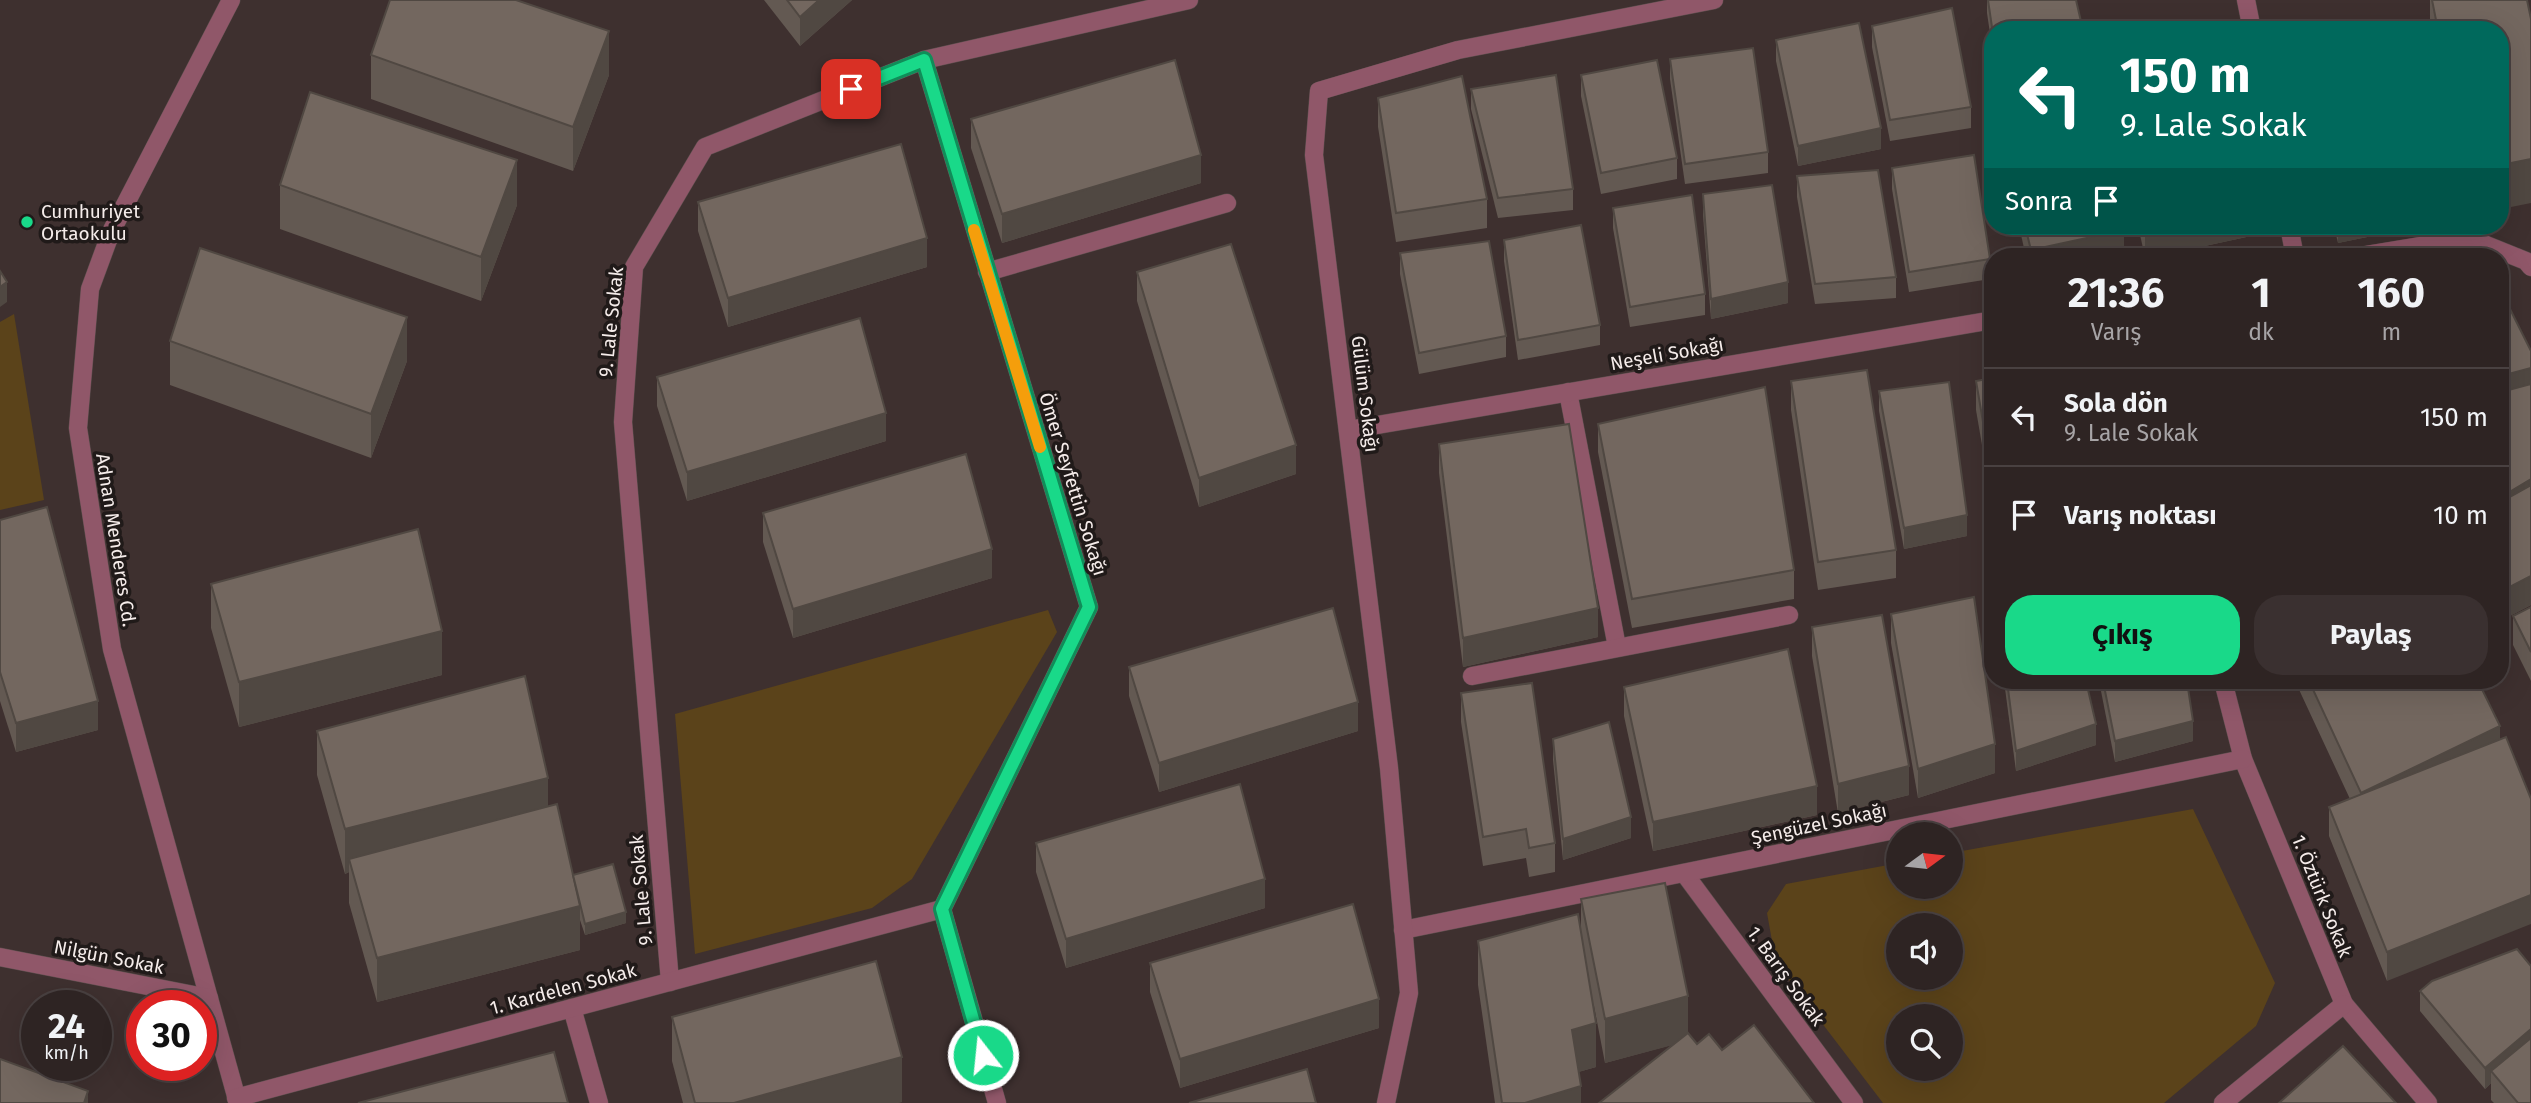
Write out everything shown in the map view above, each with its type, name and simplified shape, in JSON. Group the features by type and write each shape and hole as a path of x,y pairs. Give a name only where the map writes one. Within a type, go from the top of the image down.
{"street":[{"name":"Adnan Menderes Cd.","path":"207,990 112,649 78,428 90,289 111,232 231,0"},
{"name":"9. Lale Sokak","path":"670,982 623,422 634,267 705,147 924,60 1189,0"},
{"name":"Gülüm Sokağı","path":"1386,1103 1409,993 1389,768 1314,155 1319,91 1458,50 1713,0"},
{"path":"2246,0 2250,21"},
{"name":"Ömer Seyfettin Sokağı","path":"924,60 1089,607 942,909"},
{"path":"987,272 1227,203"},
{"path":"2406,248 2469,237 2495,248"},
{"path":"2509,254 2526,261 2531,267"},
{"name":"Neşeli Sokağı","path":"1348,430 1984,322"},
{"path":"1568,392 1617,647"},
{"path":"1472,676 1789,615"},
{"name":"1. Öztürk Sokak","path":"2225,689 2243,759 2344,1004 2428,1103"},
{"name":"Şengüzel Sokağı","path":"1403,930 2243,759"},
{"name":"1. Barış Sokak","path":"1684,873 1854,1103"},
{"path":"942,909 997,1103"},
{"name":"1. Kardelen Sokak","path":"237,1101 942,909"},
{"name":"Nilgün Sokak","path":"0,957 168,990"},
{"path":"2223,1103 2344,1004"},
{"path":"572,1008 598,1103"},
{"name":"Adnan Menderes Cd.","path":"217,1027 237,1101"}],"shaded area":[{"path":"14,314 44,500 0,510 0,322"},
{"path":"1048,610 1057,632 912,879 872,908 695,954 675,714"},
{"path":"2193,809 2275,983 2256,1026 2164,1103 1883,1103 1776,963 1767,913 1786,884 1886,865 1886,900 1964,900 1964,851"}],"building":[{"path":"390,0 516,0 609,31 573,127 371,55"},
{"path":"787,0 819,0 800,17"},
{"path":"1988,0 2076,0 2081,21 1991,21"},
{"path":"2432,0 2527,0 2531,19 2531,159 2509,163 2509,21 2436,21"},
{"path":"1952,8 1971,107 1890,120 1872,26"},
{"path":"1859,23 1881,128 1798,146 1776,40"},
{"path":"1753,48 1768,152 1685,164 1670,59"},
{"path":"1175,60 1201,155 1002,214 971,119"},
{"path":"1657,60 1677,158 1601,173 1581,75"},
{"path":"1556,75 1573,189 1498,198 1471,89"},
{"path":"1462,76 1487,199 1396,213 1378,98"},
{"path":"310,92 517,160 481,257 280,185"},
{"path":"901,144 927,238 728,298 698,202"},
{"path":"1974,155 1984,235 1986,235 1988,248 1984,248 1984,260 1909,272 1892,168"},
{"path":"1878,170 1896,277 1815,284 1797,176"},
{"path":"1772,185 1788,282 1711,299 1703,194"},
{"path":"1692,195 1705,294 1630,307 1613,208"},
{"path":"1581,225 1600,325 1518,340 1504,240"},
{"path":"2027,235 2101,235 2040,248 2030,248"},
{"path":"1489,241 1506,336 1419,353 1400,253"},
{"path":"1231,244 1296,445 1199,478 1137,272"},
{"path":"200,248 407,317 371,414 170,341"},
{"path":"0,271 7,282 0,287"},
{"path":"2509,307 2531,351 2531,368 2509,374"},
{"path":"860,318 886,413 687,472 657,377"},
{"path":"1867,370 1896,550 1818,562 1791,381"},
{"path":"1984,380 1984,428 1976,381"},
{"path":"1949,382 1967,515 1904,528 1879,391"},
{"path":"2531,384 2531,479 2509,492 2509,390"},
{"path":"1765,387 1794,570 1632,599 1598,424"},
{"path":"1569,424 1598,608 1463,638 1439,444"},
{"path":"966,454 992,549 793,609 763,513"},
{"path":"2531,485 2531,576 2509,587 2509,497"},
{"path":"47,507 98,701 16,723 0,672 0,520"},
{"path":"418,529 442,631 239,682 211,584"},
{"path":"1974,597 1984,667 1984,689 1987,689 1995,744 1918,769 1891,614"},
{"path":"2531,607 2531,652 2513,616"},
{"path":"1333,608 1358,702 1159,763 1129,667"},
{"path":"1882,615 1909,766 1838,784 1812,627"},
{"path":"1788,649 1817,786 1653,822 1624,687"},
{"path":"525,676 548,778 345,829 317,731"},
{"path":"1532,683 1555,843 1529,848 1526,829 1483,837 1461,693"},
{"path":"2008,689 2088,689 2096,724 2016,751"},
{"path":"2105,689 2188,689 2193,721 2115,741"},
{"path":"2313,689 2482,689 2500,726 2361,793"},
{"path":"1609,722 1631,817 1563,839 1553,739"},
{"path":"2506,737 2531,799 2531,895 2387,952 2329,807"},
{"path":"1240,784 1265,879 1066,939 1036,843"},
{"path":"557,804 580,906 377,958 349,859"},
{"path":"613,864 626,912 585,924 573,875"},
{"path":"1665,883 1688,996 1605,1019 1581,899"},
{"path":"1353,904 1379,999 1180,1059 1150,963"},
{"path":"1578,914 1596,1023 1572,1030 1581,1086 1525,1103 1502,1103 1478,941"},
{"path":"2517,949 2531,966 2531,1029 2485,1068 2420,991 2432,981"},
{"path":"876,961 902,1057 734,1103 695,1103 672,1017"},
{"path":"1754,1025 1814,1103 1599,1103 1688,1033 1697,1044 1709,1034 1722,1050"},
{"path":"2531,1038 2531,1103 2518,1103 2491,1071"},
{"path":"2343,1046 2396,1103 2279,1103"},
{"path":"554,1052 568,1103 358,1103"},
{"path":"0,1059 21,1067 21,1081 60,1081 88,1091 84,1103 0,1103"},
{"path":"1307,1069 1316,1103 1189,1103"}],"slow traffic":[{"path":"974,230 1040,447"}],"place":[{"name":"Cumhuriyet Ortaokulu","path":"27,222"}],"route":[{"path":"851,89 924,60 1089,607 942,909 983,1055"}]}
